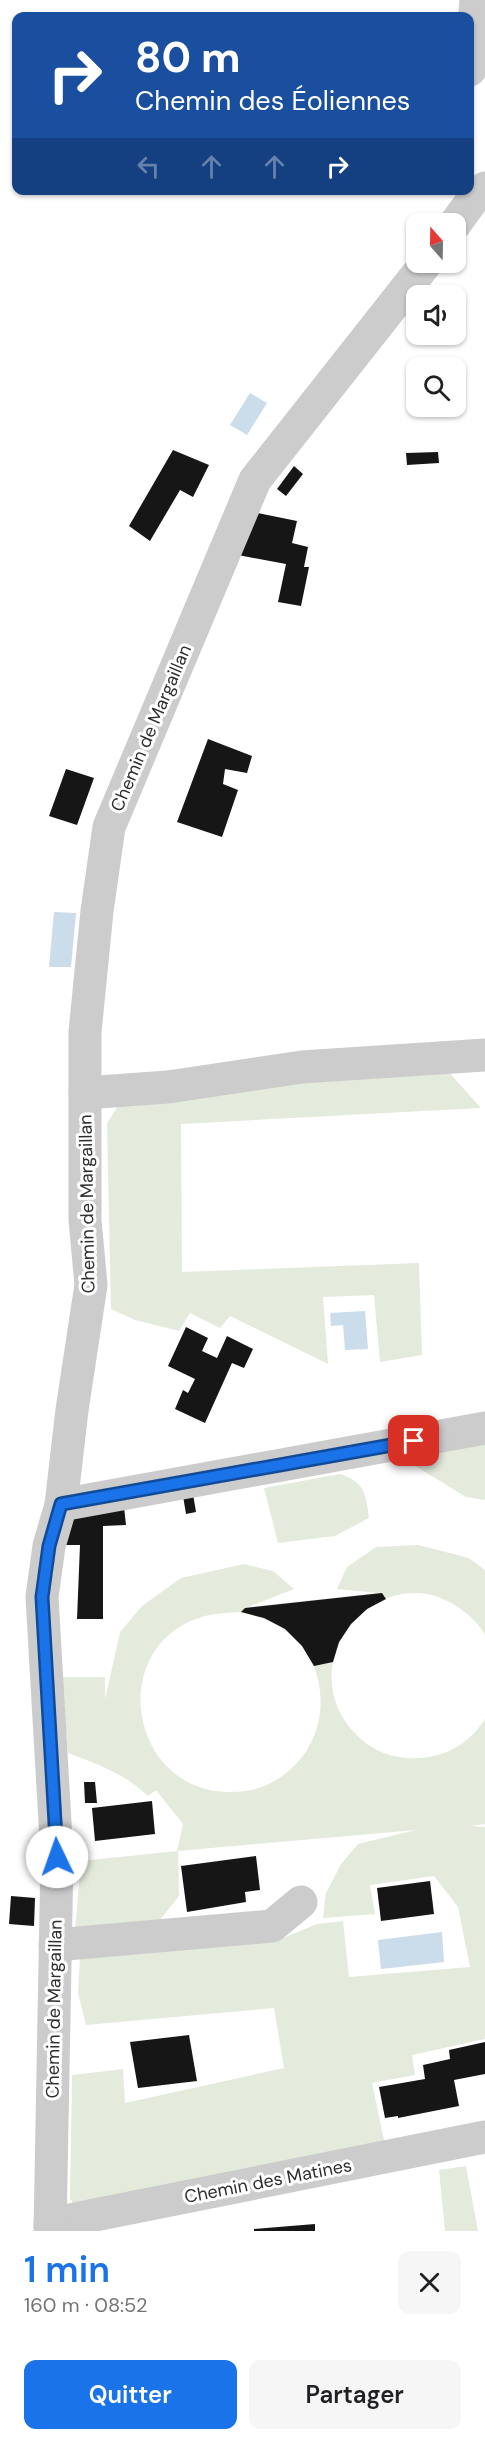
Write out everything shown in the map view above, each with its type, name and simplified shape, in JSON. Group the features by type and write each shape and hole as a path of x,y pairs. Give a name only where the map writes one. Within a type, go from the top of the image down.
{"street":[{"path":"474,23 476,0"},
{"name":"Chemin de Margaillan","path":"50,2228 57,1857 42,1597 49,1546 61,1504 72,1410 91,1285 85,1220 85,1032 97,911 109,827 255,480 418,273"},
{"path":"85,1093 168,1087 302,1067 485,1055"},
{"path":"61,1504 485,1428"},
{"path":"56,1946 272,1926 301,1902"},
{"name":"Chemin des Matines","path":"50,2228 485,2137"}],"shaded area":[{"path":"446,1069 481,1108 181,1124 182,1272 419,1263 422,1355 380,1362 374,1295 323,1297 328,1364 230,1316 220,1328 190,1313 179,1331 135,1320 111,1309 107,1123 122,1100"},
{"path":"485,1442 485,1500 466,1497 404,1459"},
{"path":"340,1474 355,1481 363,1490 369,1518 335,1536 278,1543 264,1488"},
{"path":"418,1545 469,1558 485,1570 485,1635 472,1618 456,1606 427,1594 399,1595 373,1605 352,1624 338,1648 332,1675 336,1704 353,1731 364,1742 392,1756 420,1758 442,1754 462,1744 485,1719 485,1824 470,1826 485,1827 485,2039 412,2055 415,2075 372,2083 386,2150 77,2208 70,2199 72,2075 123,2069 125,2103 284,2068 274,2008 86,2025 78,1993 80,1957 276,1941 317,1924 343,1921 349,1977 470,1967 458,1907 434,1876 370,1885 375,1914 323,1918 326,1893 341,1864 358,1844 416,1830 178,1851 179,1896 156,1925 75,1930 81,1861 177,1851 183,1824 156,1790 148,1796 120,1776 68,1753 60,1677 105,1677 105,1699 120,1632 142,1606 181,1578 244,1564 273,1571 294,1589 248,1607 378,1593 337,1589 347,1567 376,1547","holes":["241,1612 268,1620 283,1628 298,1641 317,1674 320,1712 316,1731 308,1748 296,1764 267,1785 232,1792 198,1786 171,1770 152,1747 142,1719 141,1689 149,1660 168,1636 202,1617"]},
{"path":"466,2166 478,2231 445,2231 439,2170"}],"water":[{"path":"250,393 267,403 247,435 230,425"},
{"path":"54,912 76,913 71,967 49,967"},
{"path":"365,1311 368,1349 345,1350 343,1325 331,1326 330,1313"},
{"path":"442,1932 444,1962 381,1969 378,1940"}],"building":[{"path":"173,450 209,465 193,497 180,490 150,541 129,526"},
{"path":"438,452 439,463 407,465 406,453"},
{"path":"294,466 303,474 286,496 277,489"},
{"path":"248,511 297,521 292,543 308,547 304,567 309,567 301,606 278,602 286,564 238,555"},
{"path":"208,739 252,756 247,773 225,769 223,784 238,790 222,837 177,822"},
{"path":"66,769 94,778 77,825 49,816"},
{"path":"186,1327 208,1338 202,1351 217,1358 227,1336 253,1349 244,1368 232,1363 205,1423 175,1409 183,1390 188,1393 195,1379 168,1366"},
{"path":"193,1494 196,1512 186,1514 183,1496"},
{"path":"124,1507 126,1525 103,1526 103,1619 77,1619 80,1545 64,1545 69,1515"},
{"path":"382,1593 386,1599 367,1609 351,1624 339,1642 333,1662 314,1666 302,1646 285,1629 264,1618 241,1612 245,1608"},
{"path":"84,1782 95,1782 97,1803 85,1803"},
{"path":"152,1801 155,1834 95,1841 92,1808"},
{"path":"256,1856 260,1890 245,1892 246,1902 187,1912 181,1866"},
{"path":"430,1881 434,1914 381,1921 377,1888"},
{"path":"11,1896 35,1898 34,1926 9,1924"},
{"path":"189,2035 197,2081 138,2088 130,2042"},
{"path":"485,2042 485,2074 454,2080 459,2106 398,2118 398,2116 385,2118 379,2087 425,2079 423,2065 450,2059 449,2050"},
{"path":"315,2224 315,2231 254,2231 254,2229"}],"route":[{"path":"57,1857 42,1597 49,1546 61,1504 414,1441"}]}
